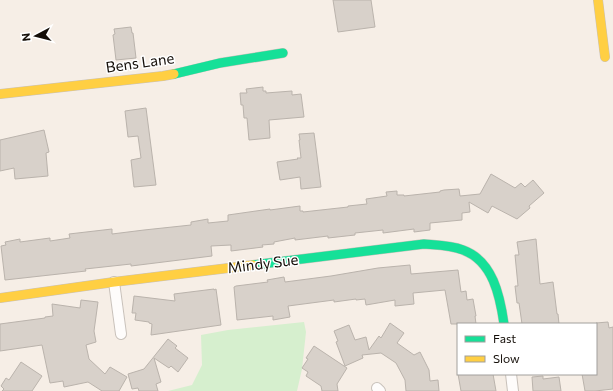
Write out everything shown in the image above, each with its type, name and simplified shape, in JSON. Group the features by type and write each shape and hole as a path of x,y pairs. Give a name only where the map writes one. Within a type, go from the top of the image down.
{"street":[{"path":"598,0 605,57"},
{"name":"Bens Lane","path":"0,94 163,76 220,63 283,53"},
{"name":"Mindy Sue","path":"0,298 114,282 424,244 454,247 470,252 478,258 486,266 492,278 498,295 504,323"},
{"path":"114,282 121,334"},
{"path":"511,375 513,391"}],"green space":[{"path":"304,322 306,332 302,369 297,391 168,391 192,385 202,365 201,335 228,330"}],"building":[{"path":"333,0 371,0 375,27 338,32"},
{"path":"131,27 136,58 116,60 113,35 115,34 114,29"},
{"path":"263,87 263,91 266,91 266,93 292,91 292,95 301,94 304,117 269,120 270,138 249,140 247,118 244,118 240,93 247,93 246,89"},
{"path":"146,108 156,185 134,187 131,160 141,158 138,136 128,137 125,111"},
{"path":"44,130 49,152 46,153 48,176 15,179 14,168 0,171 0,140"},
{"path":"314,133 321,187 301,189 300,177 280,180 277,162 301,158 299,134"},
{"path":"491,174 515,188 521,183 525,187 533,180 544,193 517,219 492,206 488,213 469,202 470,212 462,213 462,220 430,223 430,230 414,232 414,229 383,233 383,230 328,238 328,236 295,240 295,238 274,242 274,244 262,245 263,247 231,251 231,245 211,246 212,256 131,266 131,264 85,269 86,271 5,280 1,246 6,245 5,242 20,239 20,242 50,238 50,241 70,238 69,234 112,229 112,234 191,225 191,222 208,219 208,223 228,221 228,215 270,209 300,206 300,211 303,212 348,207 367,204 366,199 387,196 386,192 397,191 397,195 404,196 459,189 460,196 480,194"},
{"path":"536,239 540,284 553,282 559,323 522,323 515,286 518,286 515,255 519,255 517,242"},
{"path":"410,265 411,274 458,270 461,292 466,291 467,300 473,299 476,323 451,324 445,290 413,293 414,304 395,306 395,300 366,305 365,299 334,302 334,300 288,306 290,317 273,320 273,316 237,320 234,287 236,286 268,282 267,280 284,277 285,282 378,268"},
{"path":"216,289 221,325 151,335 152,324 149,322 135,320 136,313 132,313 134,296 175,301 174,294"},
{"path":"81,300 98,302 94,331 96,342 86,345 89,359 105,374 110,367 127,377 119,391 102,391 88,382 64,387 63,381 50,383 42,345 0,351 0,324 53,316 52,304 80,308"},
{"path":"608,322 609,328 613,327 613,389 585,391 582,375 597,375 596,323"},
{"path":"390,323 404,333 397,343 414,355 420,352 429,370 430,381 438,380 439,391 406,391 405,380 396,363 381,353 362,355 363,358 345,366 336,342 338,341 334,331 349,325 355,340 366,337 369,350 379,336 381,338"},
{"path":"168,339 177,346 175,348 188,358 178,372 171,366 169,368 154,358 161,382 156,384 158,391 139,391 138,388 132,389 128,374 144,369"},
{"path":"314,346 347,368 337,384 338,391 322,391 321,386 306,376 308,372 302,368 308,359 306,358"},
{"path":"21,362 42,376 32,391 2,391 4,389 1,386 6,378 9,380"},
{"path":"458,375 493,375 496,391 461,391"},
{"path":"543,376 543,379 559,377 561,391 533,391 532,377"}],"traffic: fast":[{"path":"174,74 220,63 283,53"},
{"path":"253,265 424,244 454,247 473,255 482,262 488,271 497,291 504,323"}],"traffic: slow":[{"path":"598,0 605,57"},
{"path":"0,94 174,74"},
{"path":"0,298 253,265"}]}
